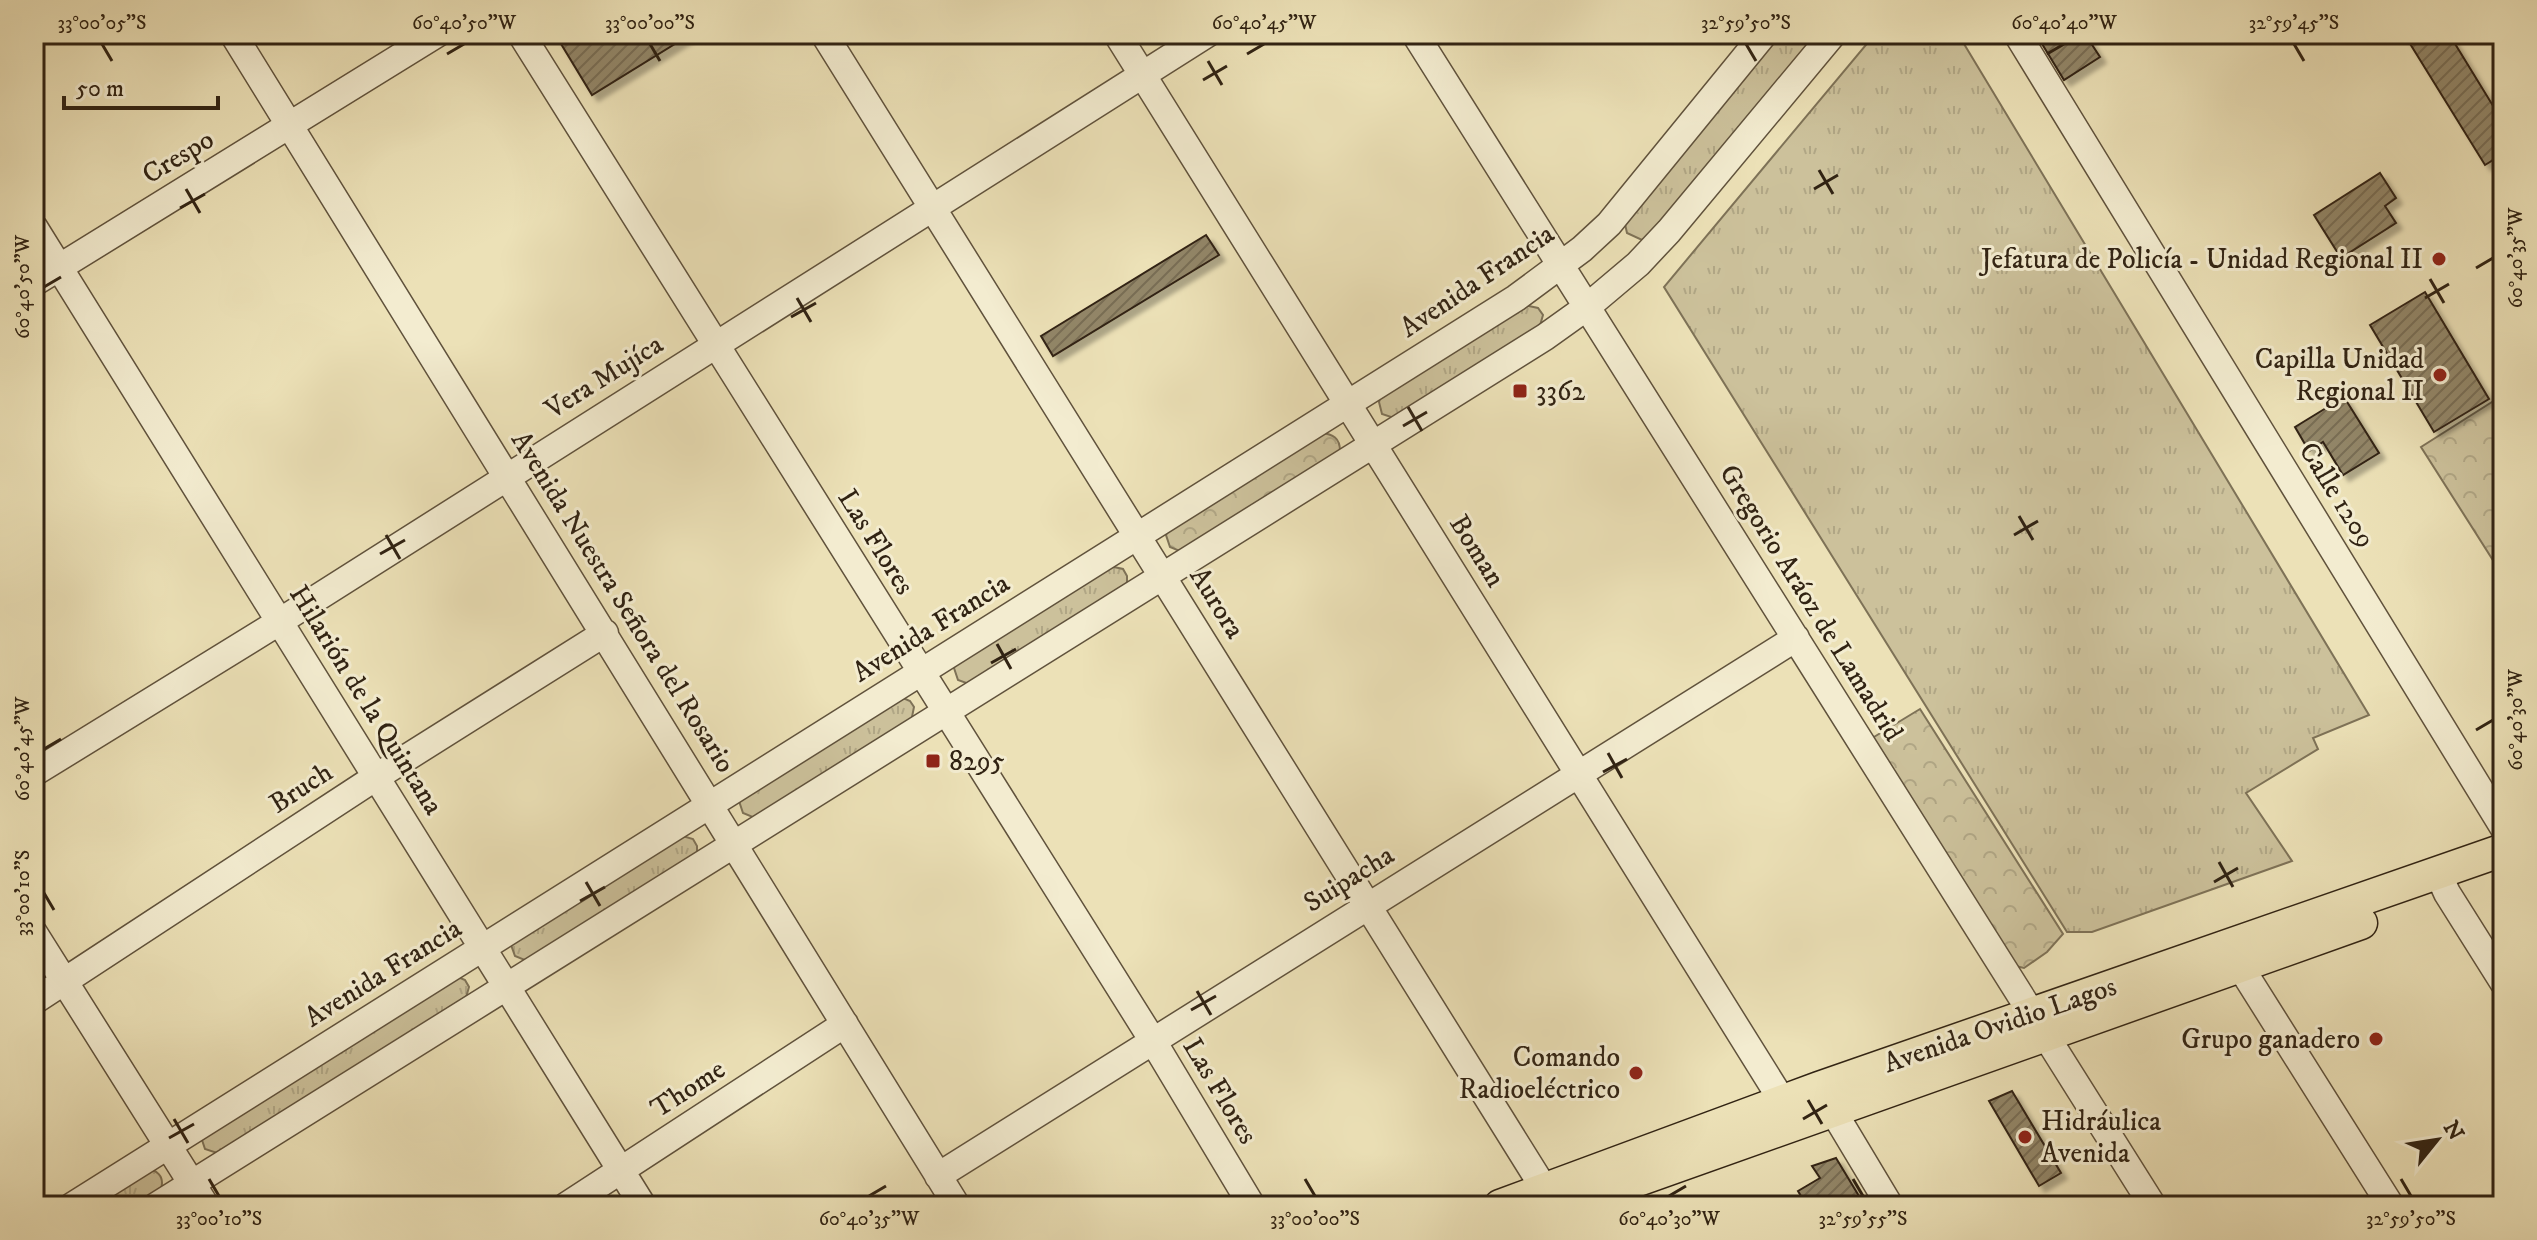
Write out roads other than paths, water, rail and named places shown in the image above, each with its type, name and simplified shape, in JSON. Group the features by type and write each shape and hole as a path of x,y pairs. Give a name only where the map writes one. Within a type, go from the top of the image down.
{"main road":[{"name":"Avenida Ovidio Lagos","path":"1500,1206 1555,1201 1825,1099 2442,883 2503,850"},
{"name":"Avenida Ovidio Lagos","path":"2442,883 2503,874"},
{"name":"Avenida Ovidio Lagos","path":"1555,1201 1783,1102 1825,1099"}],"street":[{"name":"Avenida Nuestra Señora del Rosario","path":"233,34 957,1206"},
{"name":"Crespo","path":"34,283 437,34"},
{"name":"Las Flores","path":"521,34 1153,1041 1252,1206"},
{"name":"Aurora","path":"824,34 1555,1201"},
{"name":"Boman","path":"1117,34 1783,1102"},
{"name":"Vera Mujíca","path":"34,773 279,622 1207,34"},
{"name":"Gregorio Aráoz de Lamadrid","path":"1415,34 2153,1206"},
{"name":"Avenida Francia","path":"72,1206 1516,298 1561,266 1609,224 1764,34"},
{"path":"156,1206 199,1195 506,987 1545,337 1638,264 1833,34"},
{"name":"Calle 1209","path":"2017,34 2503,827"},
{"name":"Hilarión de la Quintana","path":"34,227 643,1206"},
{"name":"Bruch","path":"34,1001 376,777 605,633"},
{"name":"Suipacha","path":"938,1176 1796,638"},
{"path":"2442,883 2503,982"},
{"path":"34,933 199,1195"},
{"path":"2234,956 2391,1206"},
{"name":"Thome","path":"566,1206 845,1024"},
{"path":"1825,1099 1890,1206"}],"place":[{"name":"Jefatura de Policía - Unidad Regional II","path":"2439,259"},
{"name":"Capilla Unidad Regional II","path":"2440,375"},
{"name":"3362","path":"1520,391"},
{"name":"8295","path":"933,761"},
{"name":"Grupo ganadero","path":"2376,1039"},
{"name":"Comando Radioeléctrico","path":"1636,1073"},
{"name":"Hidráulica Avenida","path":"2025,1137"}]}
